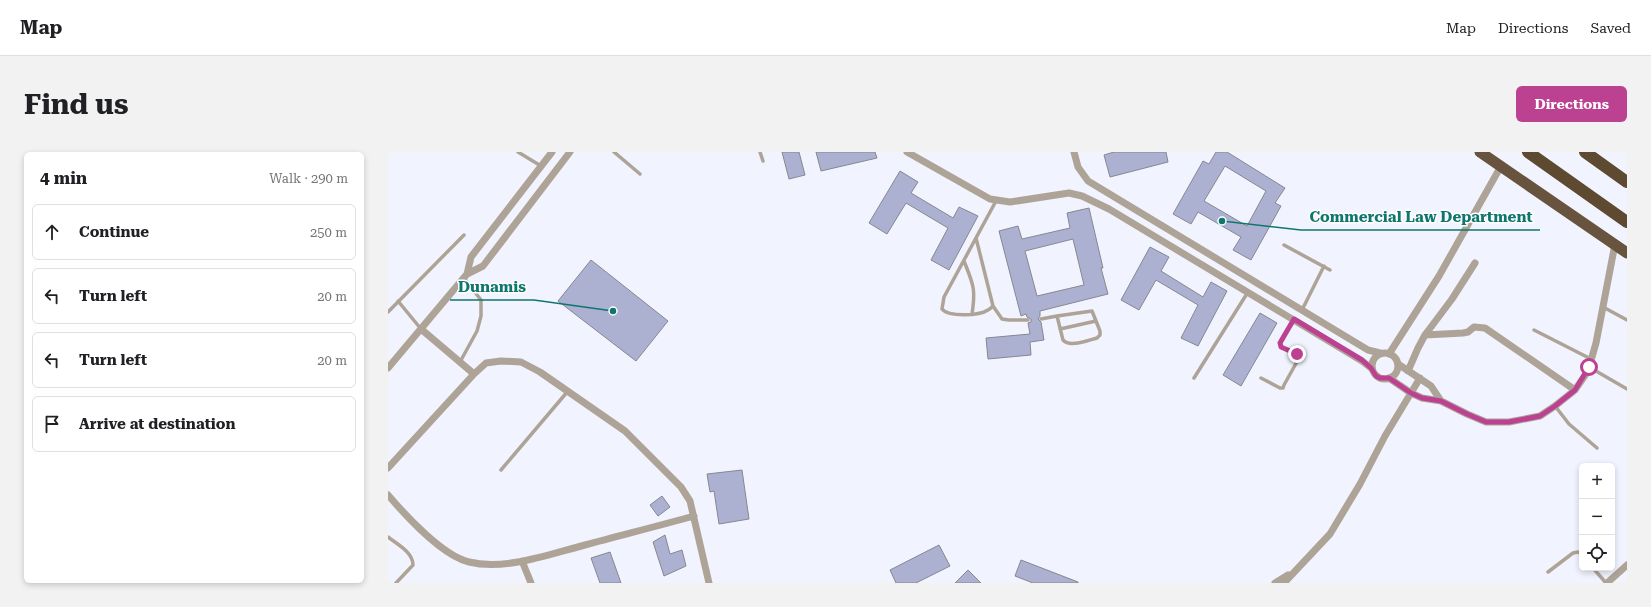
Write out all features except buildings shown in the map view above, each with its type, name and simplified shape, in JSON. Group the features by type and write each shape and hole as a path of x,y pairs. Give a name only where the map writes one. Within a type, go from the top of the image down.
{"highway":[{"path":"1480,152 1627,253"},
{"path":"1528,152 1627,222"},
{"path":"1585,152 1627,182"}],"street":[{"path":"465,276 471,257 552,152"},
{"path":"388,368 465,276 483,266 570,152"},
{"path":"907,152 990,199 1010,202 1069,193 1082,196 1109,209 1362,360 1371,368 1376,376 1384,379 1389,378 1396,373 1398,364"},
{"path":"1074,152 1078,167 1088,181 1368,350 1393,356 1398,364 1431,386 1441,401"},
{"path":"1389,354 1443,269 1501,166"},
{"path":"520,194 531,203"},
{"path":"1389,378 1411,393 1422,398 1441,401 1486,422 1509,422 1540,416 1575,390 1589,367 1603,307 1615,244"},
{"path":"1408,371 1425,335 1475,263"},
{"path":"1425,335 1463,333 1468,332 1474,327 1485,328 1575,390"},
{"path":"421,329 474,374"},
{"path":"1362,360 1368,350"},
{"path":"1371,368 1373,359 1380,354"},
{"path":"388,468 474,374 486,363 501,361 521,362 540,372 625,431 682,487 690,501 709,583"},
{"path":"1284,583 1330,534 1360,484 1384,436 1420,378"},
{"path":"388,495 413,521 448,553 469,562 490,565 522,561 694,516"},
{"path":"522,561 531,583"},
{"path":"1606,583 1627,565"},
{"path":"1275,583 1295,570"}],"lane":[{"path":"518,152 541,166"},
{"path":"614,152 640,174"},
{"path":"760,152 763,161"},
{"path":"993,306 988,311 959,315 946,313 942,309 944,297 996,200"},
{"path":"388,312 464,234"},
{"path":"976,238 993,306 1002,319 1028,320"},
{"path":"1284,245 1330,270"},
{"path":"964,261 974,287 975,295 972,314"},
{"path":"1302,310 1324,266"},
{"path":"460,362 478,331 481,316 481,300 465,276"},
{"path":"1194,378 1248,292"},
{"path":"398,301 421,329"},
{"path":"1603,307 1627,320"},
{"path":"1041,319 1057,316 1092,311 1100,331 1100,335 1097,338 1070,344 1065,343 1057,316"},
{"path":"1261,378 1280,388 1283,388 1299,358 1297,354 1281,347 1280,343 1294,319"},
{"path":"1060,329 1096,321"},
{"path":"1534,330 1591,360"},
{"path":"1589,367 1627,389"},
{"path":"501,470 568,391"},
{"path":"1555,406 1569,424 1597,448"},
{"path":"388,536 410,554 413,562 413,564 396,583"},
{"path":"1548,572 1573,553 1579,552"},
{"path":"1596,571 1606,583"}],"place":[{"name":"Commercial Law Department","path":"1222,221"},
{"name":"Dunamis","path":"613,311"}],"route":[{"path":"1297,354 1281,347 1280,343 1294,319 1362,360 1371,368 1376,376 1384,379 1389,378 1411,393 1422,398 1441,401 1486,422 1509,422 1540,416 1575,390 1588,371 1589,367"}]}
